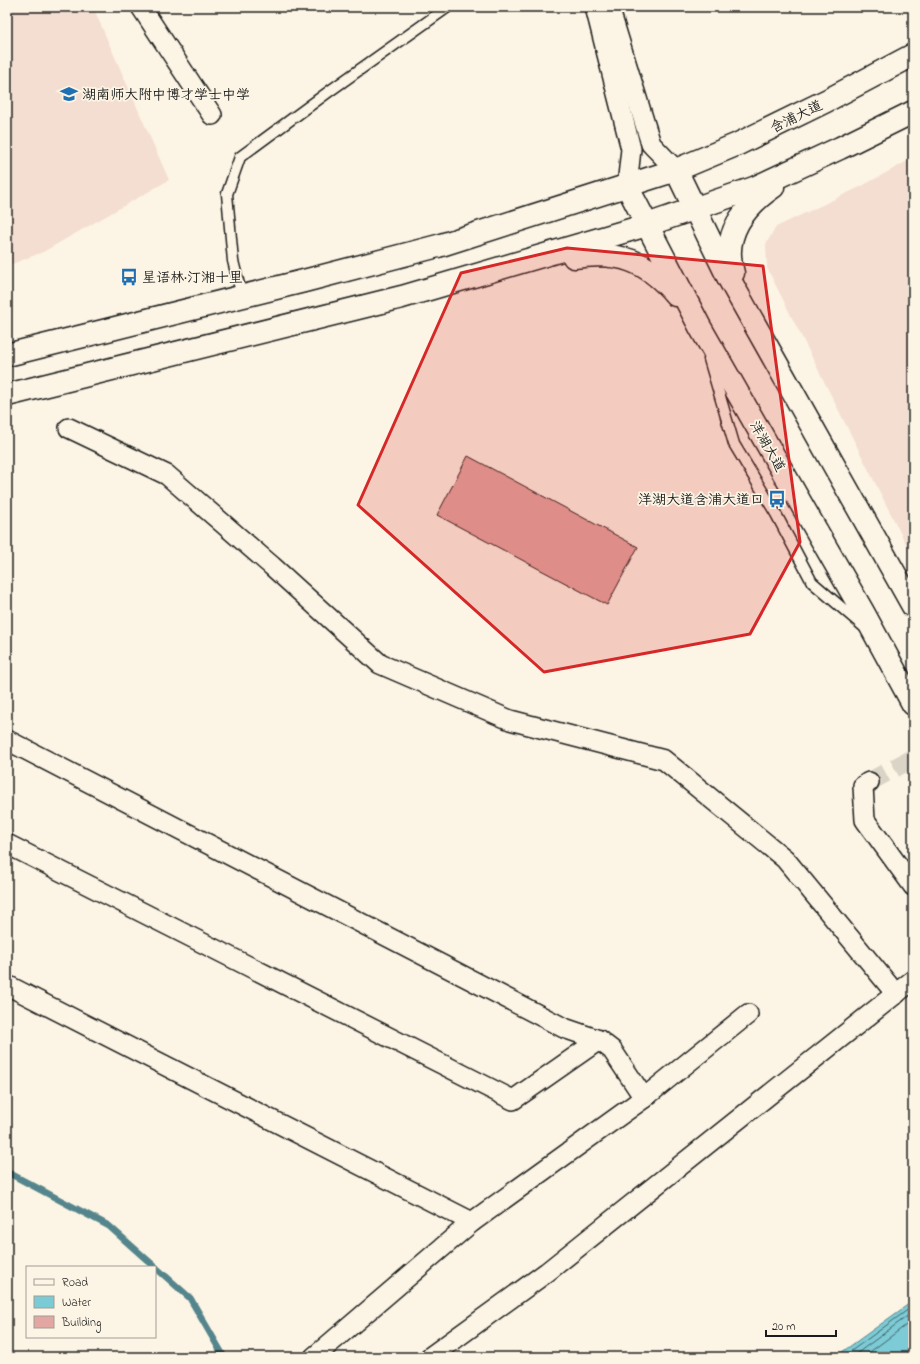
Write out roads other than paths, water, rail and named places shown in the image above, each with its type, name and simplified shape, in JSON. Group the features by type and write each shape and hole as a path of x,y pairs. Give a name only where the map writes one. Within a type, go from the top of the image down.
{"main road":[{"name":"含浦大道","path":"7,355 438,246 676,170 738,144 826,102 913,55"},
{"path":"7,395 402,297 647,225 695,210 754,188 913,112"},
{"path":"742,302 731,267 728,249 735,228 744,213 759,197 800,167"},
{"path":"676,170 742,302 913,606"},
{"name":"洋湖大道","path":"627,186 700,327 878,639 913,704"},
{"path":"511,265 599,254 617,255 638,264 662,279 700,327"}],"street":[{"path":"141,7 212,115"},
{"path":"595,7 631,148 627,186"},
{"path":"609,7 651,144 676,170"},
{"path":"69,428 167,475 272,566 380,664 510,720 664,760 785,859 896,994"},
{"path":"7,740 564,1028 599,1040 612,1050 644,1098"},
{"path":"870,782 863,786 865,820 913,886"},
{"path":"7,844 513,1100 599,1040"},
{"path":"430,1357 547,1272 913,980"},
{"path":"7,985 472,1222"},
{"path":"314,1357 472,1222 644,1098 748,1014"}],"lane":[{"path":"242,296 233,261 227,194 240,157 448,7"},
{"path":"700,327 734,444 776,514 812,582 878,639"}],"water":[{"path":"913,1301 913,1357 835,1357"}],"waterway":[{"path":"7,1172 109,1226 154,1266"},
{"path":"156,1268 190,1298 224,1357"}],"tunnel":[{"path":"869,782 913,758"}],"place":[{"name":"湖南师大附中博才学士中学","path":"69,94"},
{"name":"星语林·汀湘十里","path":"129,277"},
{"name":"洋湖大道含浦大道口","path":"777,499"}]}
